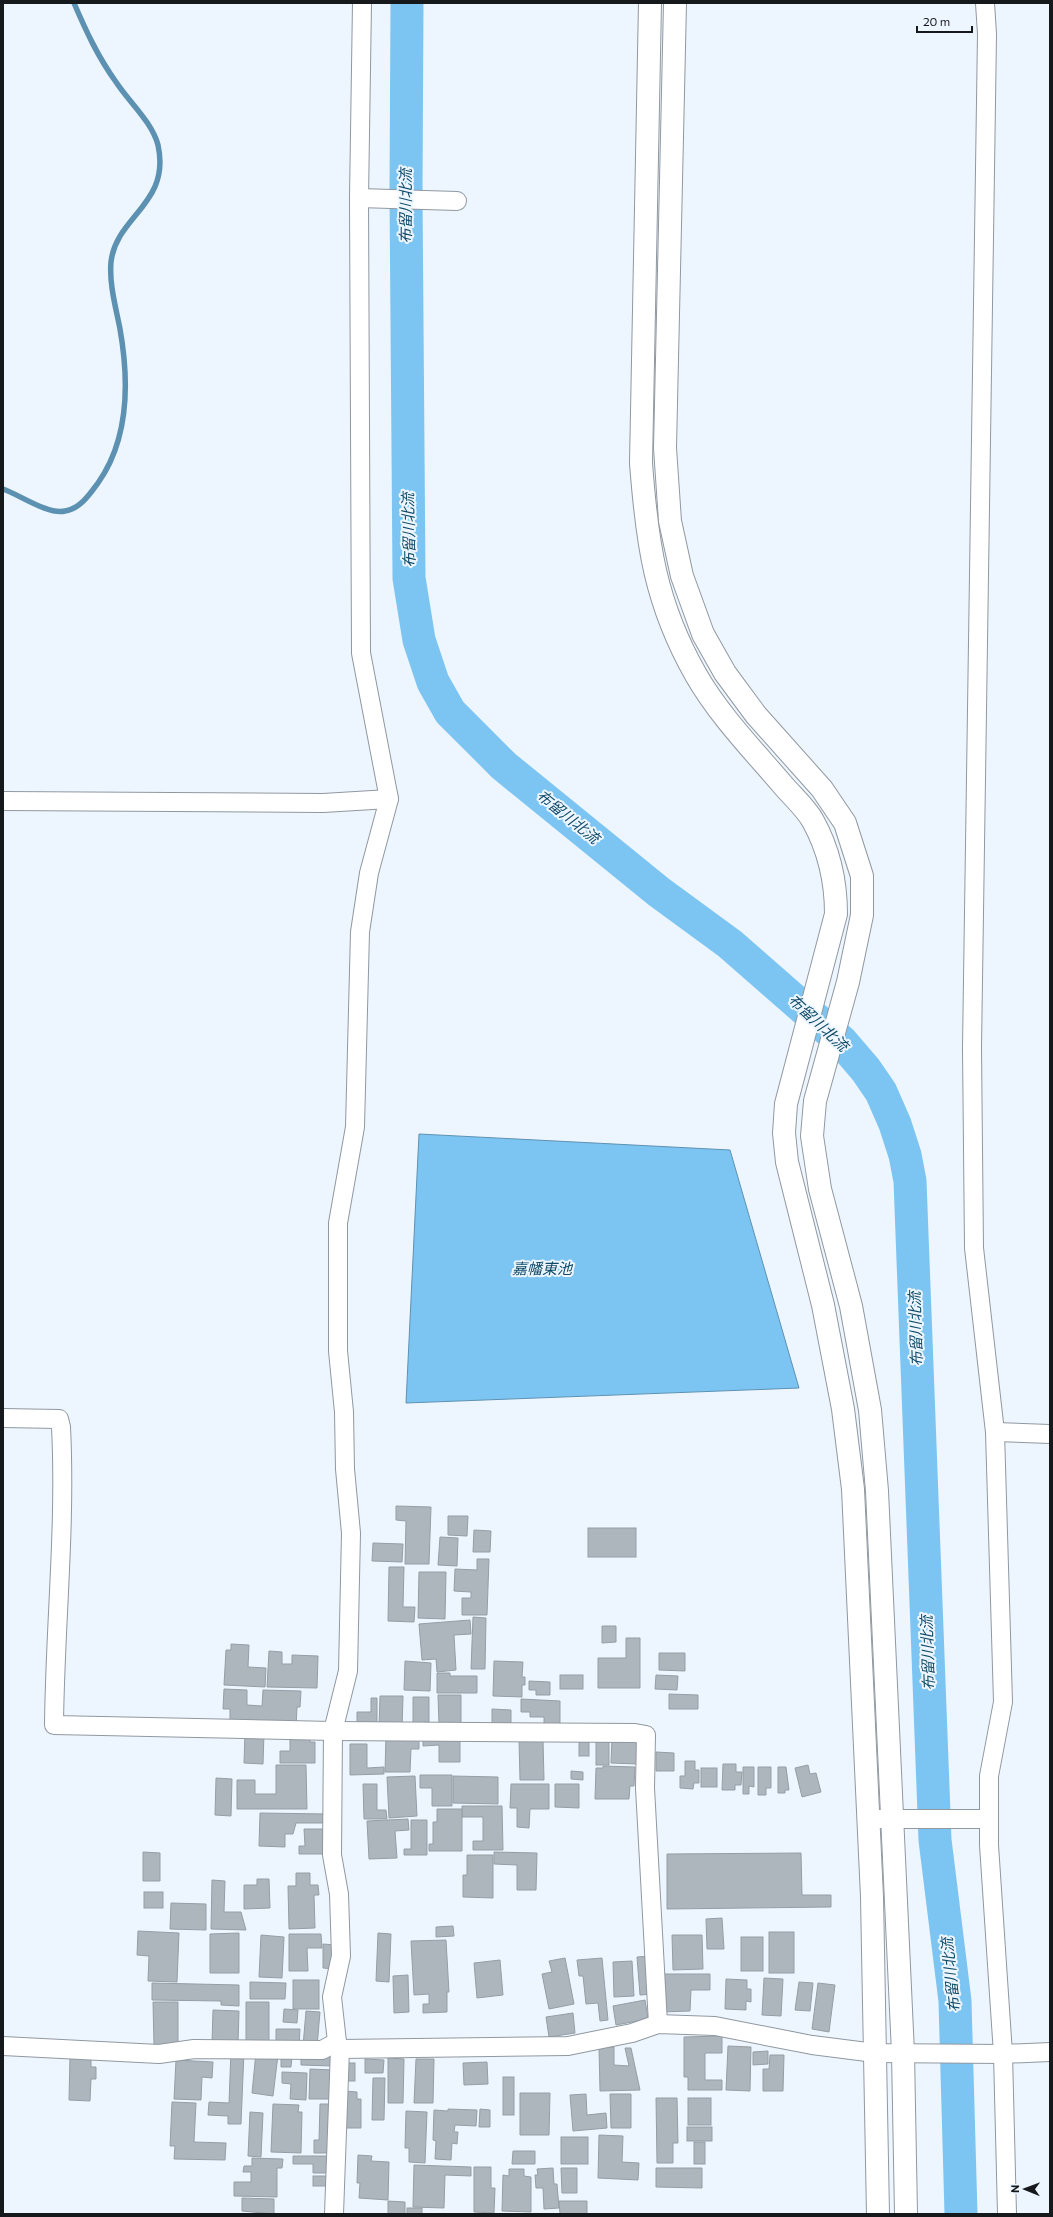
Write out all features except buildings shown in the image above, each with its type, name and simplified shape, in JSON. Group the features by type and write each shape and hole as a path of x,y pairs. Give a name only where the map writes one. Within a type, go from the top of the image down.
{"street":[{"path":"334,2214 338,2046 332,1997 341,1956 339,1894 332,1855 333,1731 348,1671 351,1533 345,1469 344,1412 338,1351 338,1223 355,1127 360,932 369,873 388,799 361,653 367,198 362,3"},
{"path":"650,3 640,462 645,521 653,568 677,639 696,675 720,713 813,820 829,857 836,887 836,914 825,962 786,1104 784,1133 793,1190 823,1305 839,1387 853,1489 868,1819 876,2053 878,2214"},
{"path":"675,3 665,448 670,521 682,576 703,634 725,673 756,715 822,789 845,823 862,876 862,915 848,982 823,1070 816,1101 812,1136 820,1189 850,1306 870,1410 900,1819 911,2054 906,2214"},
{"path":"985,3 987,34 972,1048 973,1232 996,1432 1003,1702 990,1776 985,1819 1007,2214"},
{"path":"367,198 457,202"},
{"path":"3,801 324,802 388,799"},
{"path":"3,1418 59,1418 62,1427 62,1526 55,1666 54,1725 333,1731 635,1733 646,1735 645,1788 658,2024"},
{"path":"996,1432 1050,1434"},
{"path":"868,1819 985,1819"},
{"path":"3,2046 159,2054 194,2049 322,2050 338,2046 568,2046 632,2033 658,2024 715,2026 812,2045 876,2053 998,2054 1050,2052"}],"water":[{"name":"嘉幡東池","path":"419,1134 730,1150 799,1388 406,1403"}],"waterway":[{"path":"3,489 34,504 51,510 70,510 80,504 92,492 109,466 121,428 125,388 123,348 112,287 111,262 115,246 122,233 150,196 157,182 160,165 158,145 151,128 140,112 121,90 110,73 88,34 74,3"},
{"name":"布留川北流","path":"407,3 406,194 409,578 419,640 433,682 450,712 504,766 659,892 730,944 842,1042 866,1070 881,1092 895,1124 905,1155 910,1181 935,1840 955,2001 961,2214"}]}
